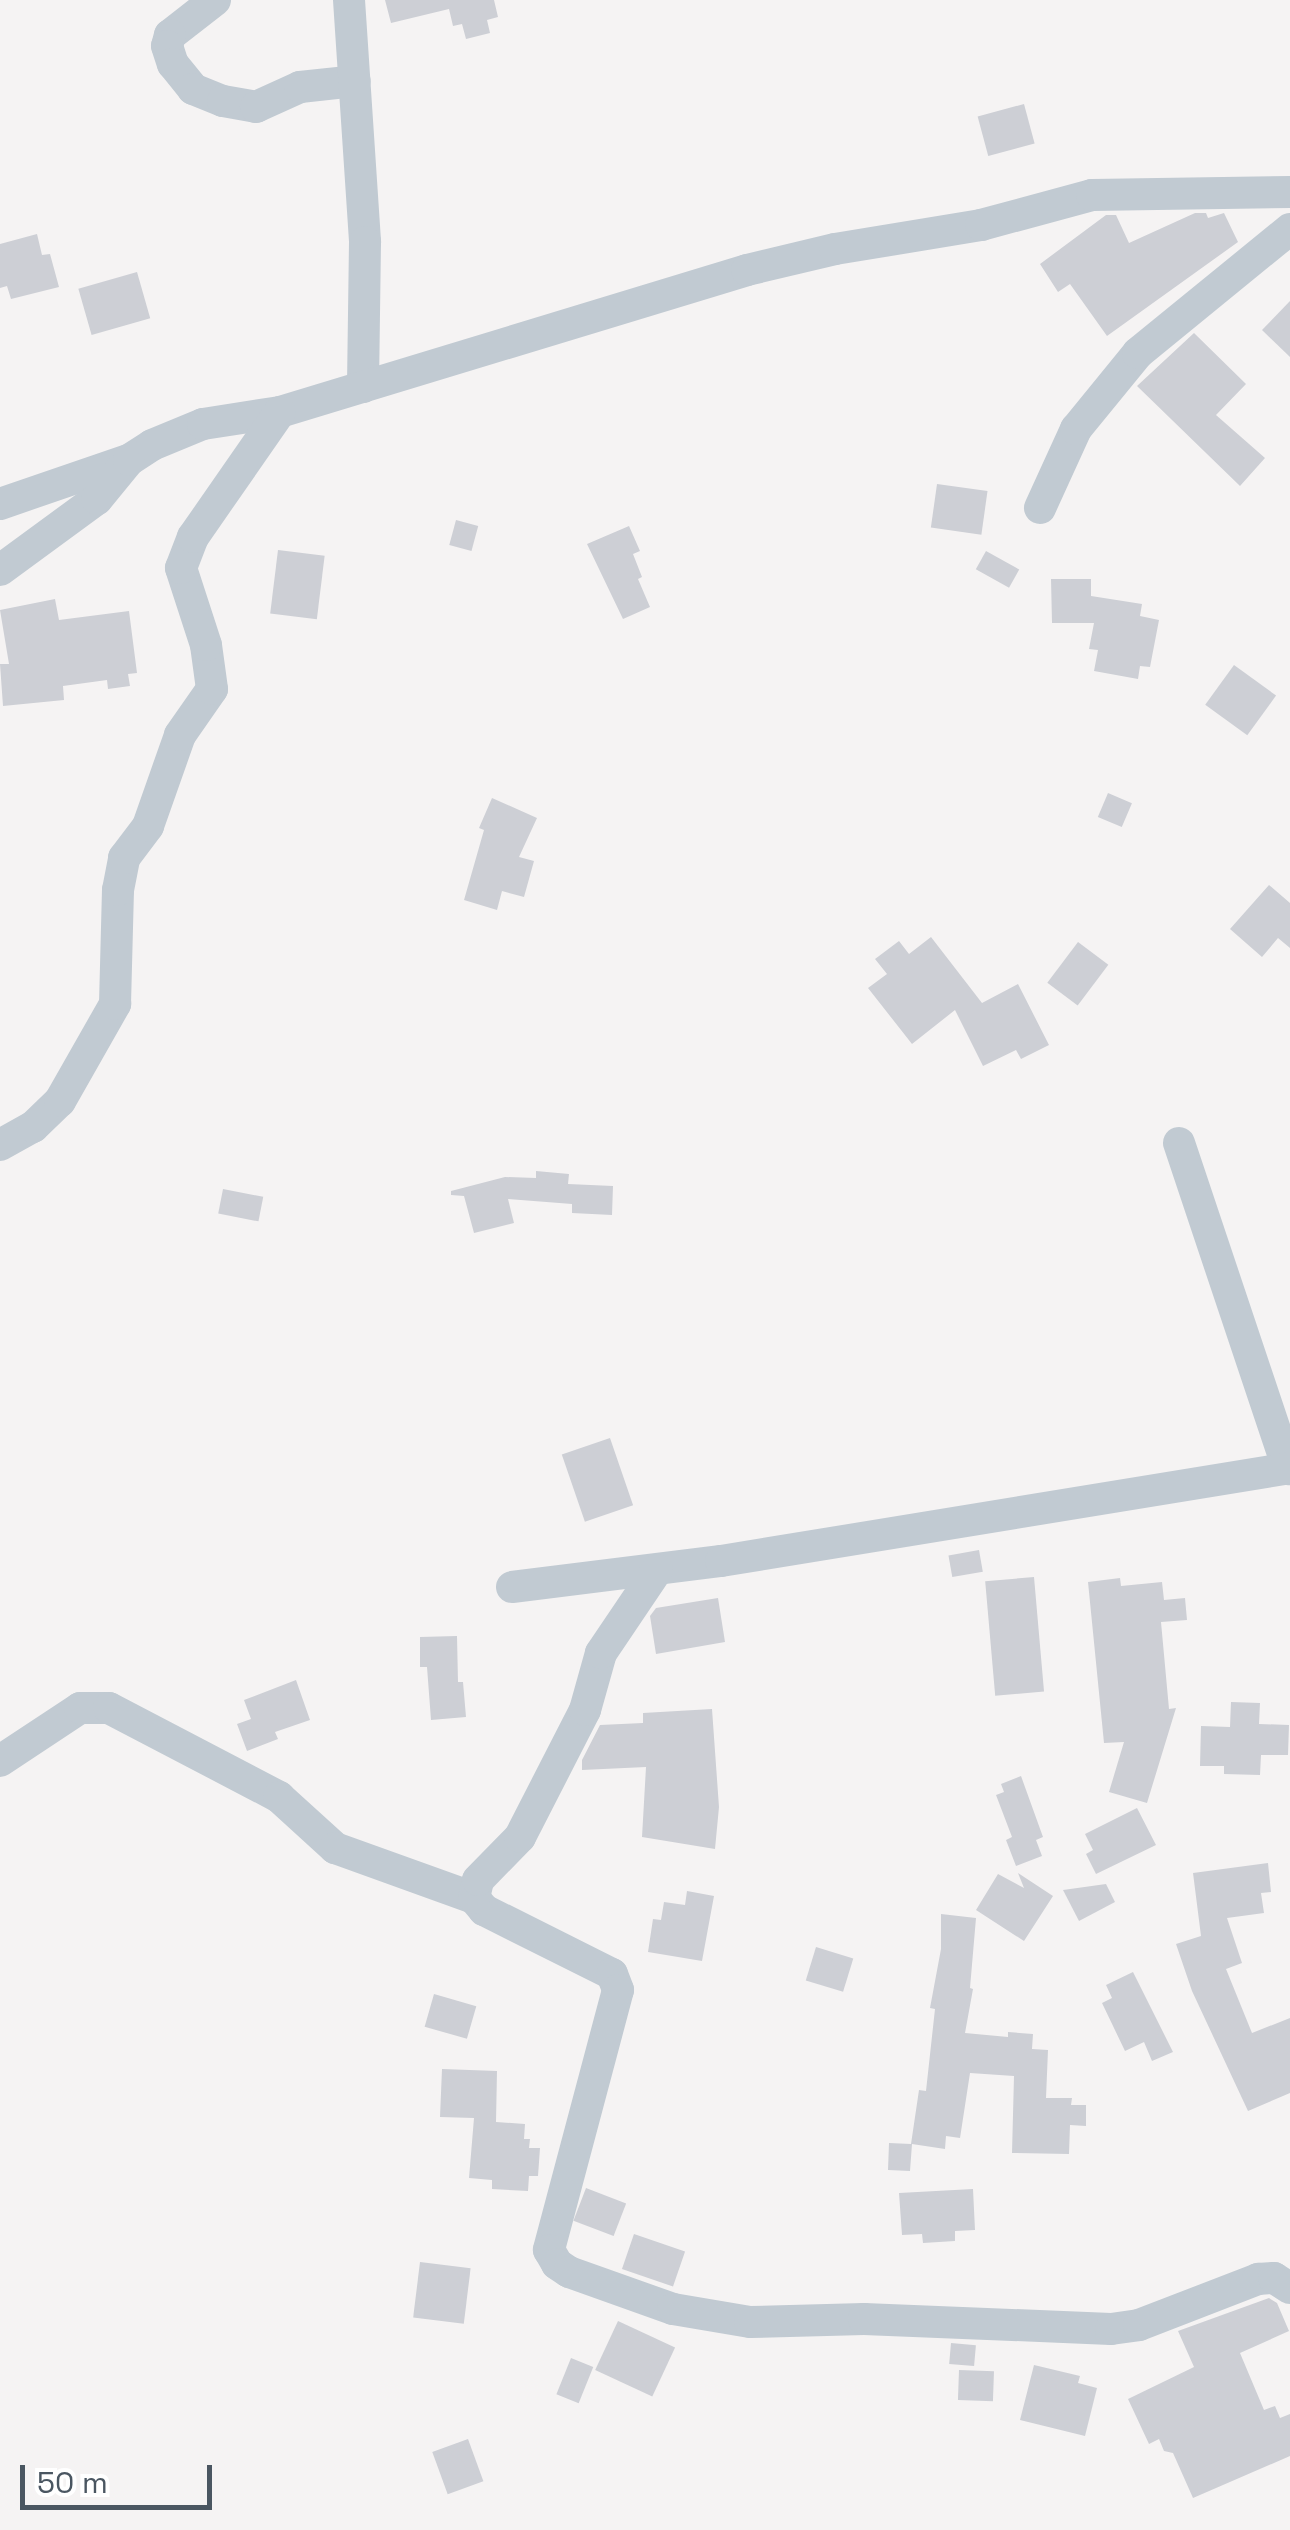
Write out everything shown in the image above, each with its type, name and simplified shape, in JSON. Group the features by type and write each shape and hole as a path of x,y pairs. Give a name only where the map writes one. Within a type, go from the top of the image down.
{"street":[{"path":"214,0 170,34 168,46 173,64 193,89 223,101 256,107 300,88 355,81"},
{"path":"349,0 365,242 363,387"},
{"path":"0,570 97,499 130,460 152,445 203,424 280,412 747,270 835,249 981,226 1092,195 1290,192"},
{"path":"1040,508 1076,429 1138,353 1290,229"},
{"path":"0,1145 33,1127 60,1101 88,1058 115,1004 118,890 124,858 148,826 180,735 212,688 206,644 181,568 193,537 280,412"},
{"path":"0,504 130,460"},
{"path":"512,1587 657,1570 1289,1468 1179,1143"},
{"path":"474,1898 478,1880 513,1847 527,1824 584,1710 601,1653 657,1570"},
{"path":"0,1761 80,1708 109,1708 278,1797 335,1848 474,1898 484,1910 612,1974 618,1990 548,2250 556,2264 569,2272 673,2308 750,2322 864,2318 1112,2329 1139,2325 1258,2279 1274,2278 1290,2288"}],"building":[{"path":"385,0 494,0 498,17 487,20 490,33 466,39 462,24 453,26 449,9 391,23"},
{"path":"1024,104 1035,144 988,156 978,116"},
{"path":"1195,213 1206,213 1208,218 1224,213 1238,242 1107,336 1070,284 1058,292 1040,264 1106,215 1116,215 1129,243"},
{"path":"37,234 42,255 50,254 59,287 11,299 7,286 0,288 0,244"},
{"path":"137,272 150,318 92,335 78,289"},
{"path":"1290,301 1290,357 1262,330"},
{"path":"1194,333 1246,384 1216,415 1265,458 1240,486 1137,386"},
{"path":"937,484 988,491 981,535 931,528"},
{"path":"456,520 478,526 471,551 449,545"},
{"path":"629,526 640,551 633,554 642,577 638,579 650,607 623,619 587,544"},
{"path":"278,550 325,556 317,619 270,614"},
{"path":"986,551 1019,569 1009,588 976,569"},
{"path":"1051,579 1091,579 1091,596 1142,604 1140,616 1159,620 1150,667 1140,666 1138,679 1094,671 1098,650 1089,649 1094,623 1052,623"},
{"path":"55,599 59,620 129,611 137,673 128,674 130,686 108,689 107,680 63,686 64,700 3,706 0,664 9,664 0,610"},
{"path":"1234,665 1276,696 1247,735 1205,705"},
{"path":"1108,793 1132,803 1122,827 1098,817"},
{"path":"492,798 537,818 519,857 534,861 524,897 502,891 497,910 464,900 484,830 479,828"},
{"path":"1269,885 1290,903 1290,948 1278,938 1262,957 1230,929"},
{"path":"931,937 982,1003 1018,984 1049,1045 1021,1059 1016,1050 983,1066 955,1010 912,1044 868,988 887,974 875,959 899,941 909,954"},
{"path":"1078,942 1108,965 1078,1006 1047,983"},
{"path":"536,1171 569,1174 568,1184 613,1186 612,1215 572,1213 572,1204 508,1199 514,1223 474,1233 464,1196 451,1195 451,1191 505,1177 536,1178"},
{"path":"223,1189 263,1197 258,1221 218,1214"},
{"path":"610,1438 633,1505 585,1522 562,1455"},
{"path":"979,1550 983,1572 952,1577 948,1555"},
{"path":"1034,1577 1044,1692 995,1696 985,1581"},
{"path":"1120,1578 1121,1586 1162,1582 1164,1600 1185,1598 1187,1620 1161,1622 1169,1709 1176,1708 1147,1803 1109,1792 1124,1742 1104,1743 1088,1582"},
{"path":"718,1598 725,1642 656,1654 650,1616 656,1608"},
{"path":"457,1636 458,1682 463,1682 466,1717 431,1720 427,1667 420,1667 420,1637"},
{"path":"296,1680 310,1720 275,1732 278,1739 247,1751 237,1724 251,1719 244,1700"},
{"path":"1231,1702 1260,1703 1259,1724 1289,1725 1288,1755 1261,1755 1260,1775 1224,1774 1224,1766 1200,1766 1201,1726 1230,1727"},
{"path":"712,1709 719,1807 715,1849 642,1837 646,1767 582,1770 582,1760 600,1725 643,1723 643,1713"},
{"path":"1021,1776 1043,1837 1036,1840 1042,1856 1016,1866 1006,1840 1012,1837 996,1795 1004,1792 1001,1784"},
{"path":"1137,1808 1156,1845 1096,1874 1086,1854 1093,1850 1085,1834"},
{"path":"1268,1863 1271,1892 1261,1893 1264,1913 1227,1918 1242,1963 1226,1969 1252,2033 1290,2018 1290,2093 1248,2111 1192,1991 1176,1944 1201,1936 1193,1873"},
{"path":"1018,1873 1053,1896 1024,1941 976,1910 998,1874 1024,1888"},
{"path":"1106,1884 1115,1902 1079,1921 1063,1890"},
{"path":"687,1891 714,1896 702,1961 648,1952 653,1919 661,1920 664,1902 685,1905"},
{"path":"941,1914 976,1918 970,1988 973,1989 965,2033 1008,2037 1008,2032 1033,2034 1032,2049 1048,2050 1046,2098 1072,2098 1071,2105 1086,2105 1086,2126 1070,2125 1069,2154 1012,2153 1014,2076 970,2073 960,2138 946,2136 945,2149 912,2144 910,2171 888,2170 889,2143 911,2144 919,2090 926,2091 935,2009 930,2008 941,1949"},
{"path":"816,1947 853,1958 843,1992 806,1980"},
{"path":"1133,1972 1173,2052 1152,2061 1144,2042 1125,2051 1102,2003 1112,1998 1106,1985"},
{"path":"434,1994 476,2006 467,2039 425,2027"},
{"path":"442,2069 497,2071 496,2122 525,2124 524,2139 530,2139 529,2148 540,2148 538,2176 529,2176 528,2191 492,2189 492,2180 469,2178 474,2118 440,2117"},
{"path":"586,2188 626,2203 614,2236 573,2221"},
{"path":"973,2189 975,2230 955,2231 955,2241 923,2243 922,2234 902,2235 899,2193"},
{"path":"634,2234 685,2252 673,2287 622,2269"},
{"path":"420,2262 471,2268 464,2324 413,2318"},
{"path":"1269,2298 1277,2303 1289,2331 1240,2353 1264,2410 1275,2406 1280,2418 1290,2414 1290,2456 1193,2498 1173,2453 1164,2451 1159,2439 1149,2444 1128,2399 1194,2367 1178,2331"},
{"path":"618,2321 675,2348 652,2397 595,2370"},
{"path":"951,2343 976,2345 974,2366 949,2364"},
{"path":"571,2358 593,2367 579,2403 556,2394"},
{"path":"1034,2365 1080,2376 1078,2383 1097,2388 1085,2436 1020,2420"},
{"path":"959,2370 994,2371 993,2401 958,2400"},
{"path":"468,2439 483,2481 448,2494 432,2452"}]}
